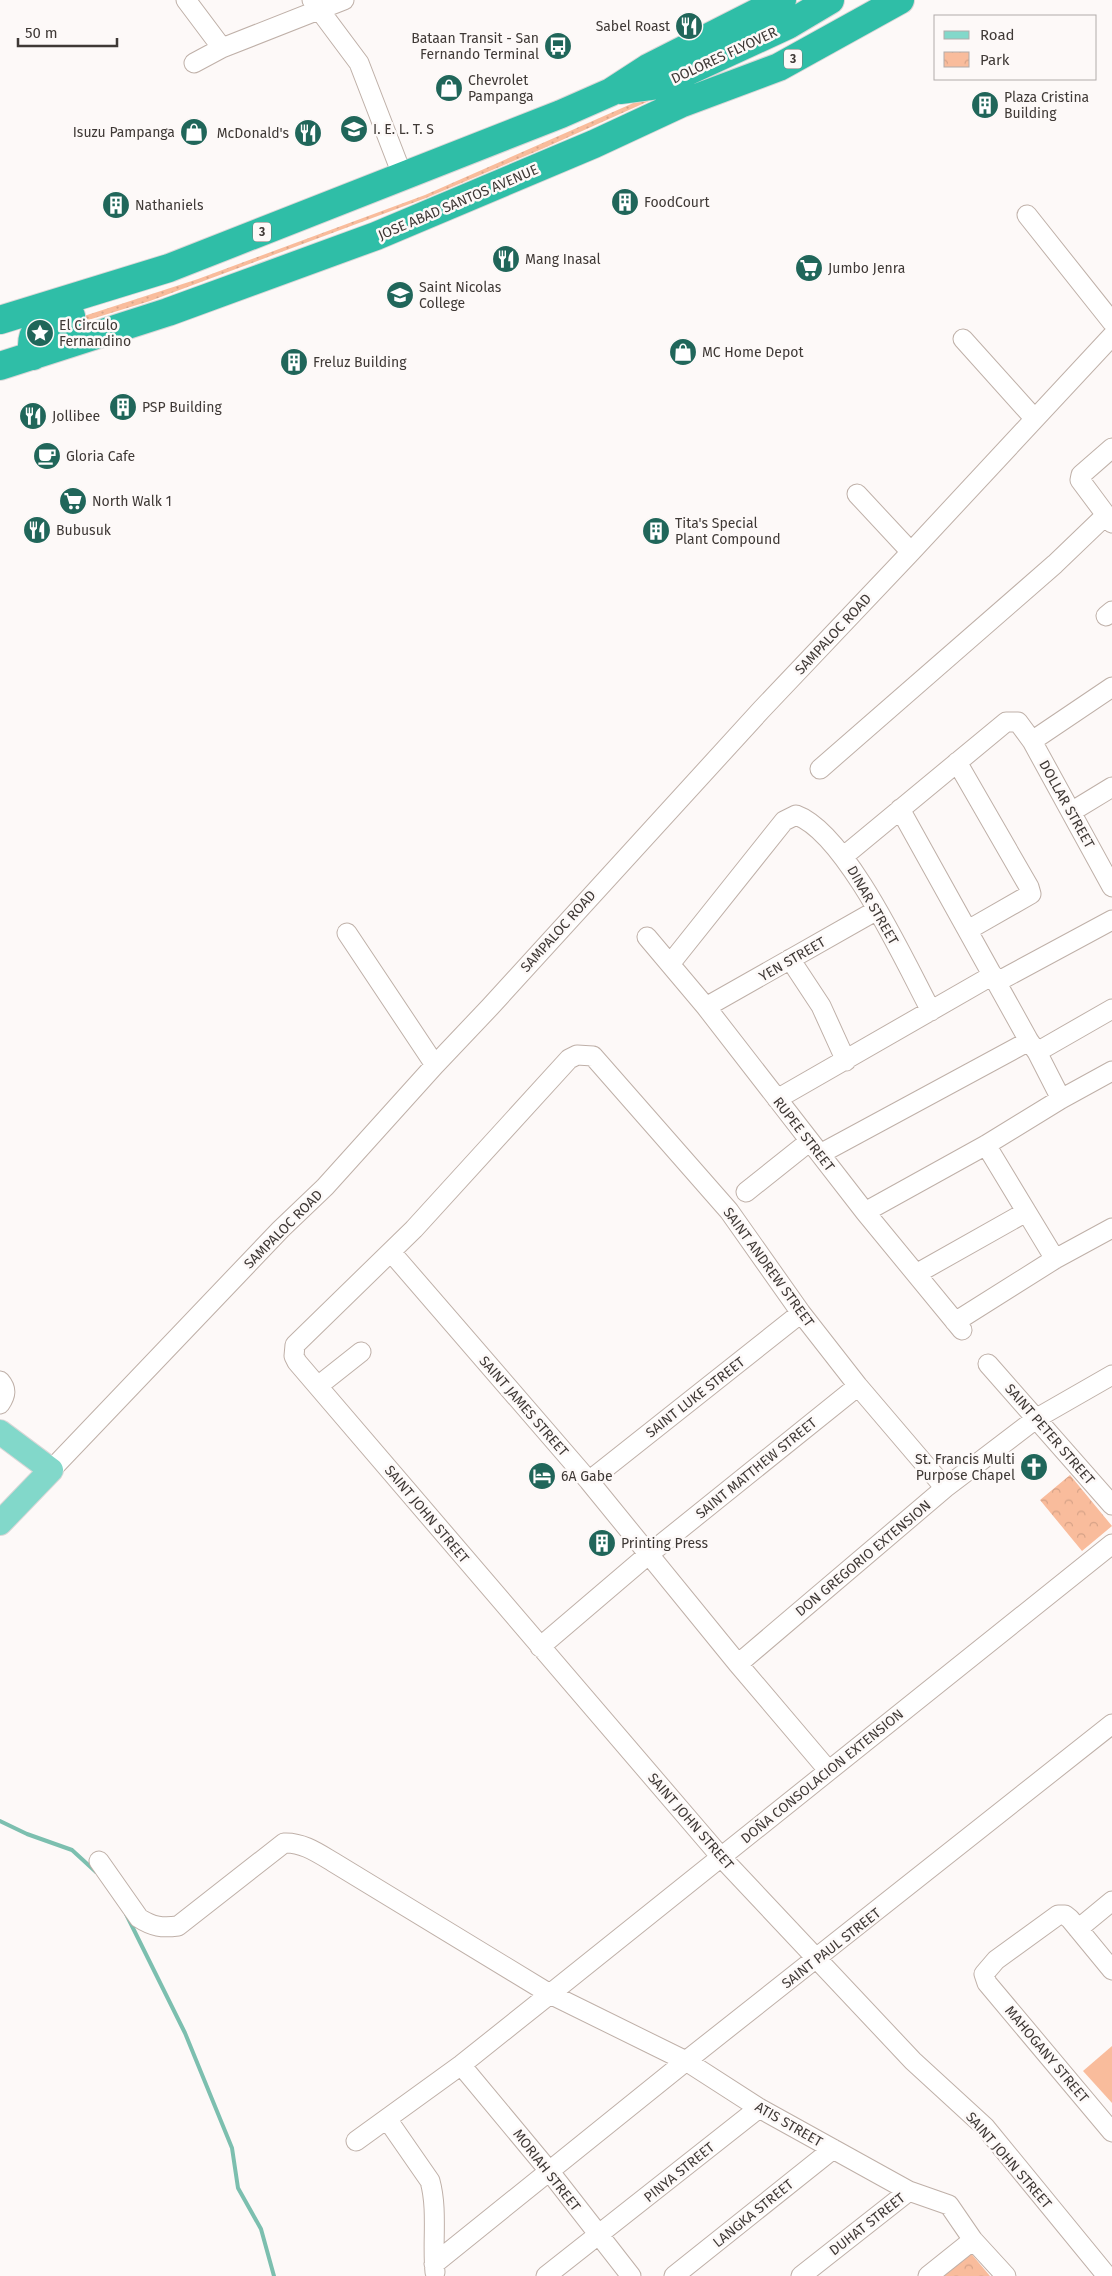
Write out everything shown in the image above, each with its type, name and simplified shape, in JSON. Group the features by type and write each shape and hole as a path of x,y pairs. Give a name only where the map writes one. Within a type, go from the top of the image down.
{"highway":[{"name":"DOLORES FLYOVER","path":"680,104 789,22 830,0"},
{"name":"DOLORES FLYOVER","path":"789,22 867,0"},
{"name":"JOSE ABAD SANTOS AVENUE","path":"0,366 168,312 376,236 594,144 680,104 779,67 900,0"},
{"name":"3","path":"0,320 169,268 561,114 611,92 648,68 789,22"},
{"path":"33,356 31,339 35,330 77,313 90,300 96,290"}],"main road":[{"path":"0,1432 51,1470"},
{"name":"SAMPALOC ROAD","path":"0,1523 51,1470"}],"street":[{"path":"186,0 222,48"},
{"path":"194,63 222,48 316,5 344,0"},
{"path":"316,5 359,63 403,177"},
{"path":"1027,215 1112,322"},
{"name":"SAMPALOC ROAD","path":"51,1470 282,1229 325,1187 434,1065 490,1007 762,709 1112,336"},
{"path":"963,339 1034,418"},
{"path":"820,769 1109,519 1080,480 1081,475 1112,448"},
{"path":"857,494 911,552"},
{"path":"1032,741 1112,688"},
{"name":"DOLLAR STREET","path":"957,762 1006,722 1018,722 1032,741 1112,887"},
{"path":"844,856 957,762 1031,894 968,930"},
{"path":"1071,812 1112,787"},
{"path":"900,809 1061,1098"},
{"name":"DINAR STREET","path":"670,964 784,821 796,815 808,819 844,856 877,910 931,1011"},
{"name":"YEN STREET","path":"706,1007 877,910"},
{"path":"777,1099 931,1011 1112,920"},
{"path":"347,933 434,1065"},
{"name":"RUPEE STREET","path":"647,937 706,1007 865,1212 959,1326 1055,1259"},
{"path":"790,959 821,1006 846,1061"},
{"path":"746,1192 815,1147 1112,1009"},
{"name":"SAINT ANDREW STREET","path":"391,1252 568,1059 585,1055 597,1059 634,1105 729,1211 801,1312 858,1386 945,1488"},
{"path":"865,1212 986,1146 1061,1098 1112,1070"},
{"path":"986,1146 1055,1259 1112,1228"},
{"path":"916,1274 1026,1212"},
{"name":"SAINT JOHN STREET","path":"391,1252 298,1340 293,1350 297,1362 721,1857 913,2061 985,2127 1108,2276"},
{"name":"SAINT JAMES STREET","path":"391,1252 589,1481 738,1664 828,1770"},
{"name":"SAINT LUKE STREET","path":"589,1481 801,1312"},
{"path":"318,1386 361,1352"},
{"name":"SAINT PETER STREET","path":"988,1364 1112,1506"},
{"name":"DON GREGORIO EXTENSION","path":"738,1664 945,1488 1037,1418 1112,1375"},
{"path":"0,1381 5,1392 0,1404"},
{"name":"SAINT MATTHEW STREET","path":"540,1647 649,1554 858,1386"},
{"name":"DOÑA CONSOLACION EXTENSION","path":"356,2141 461,2065 1112,1544"},
{"name":"SAINT PAUL STREET","path":"434,2270 686,2061 818,1959 1112,1724"},
{"name":"ATIS STREET","path":"99,1861 140,1918 148,1924 161,1928 178,1926 284,1843 295,1842 333,1862 550,1994 686,2061 759,2108 909,2192 949,2206 973,2240 1006,2276"},
{"path":"1112,1901 1078,1929 1112,1970"},
{"name":"MAHOGANY STREET","path":"1078,1929 1065,1915 1058,1915 996,1960 984,1974 988,1983 1109,2125"},
{"name":"MORIAH STREET","path":"461,2065 550,2172 631,2276"},
{"name":"PINYA STREET","path":"546,2276 759,2108"},
{"path":"387,2119 430,2181 433,2193 434,2270"},
{"name":"LANGKA STREET","path":"674,2276 833,2149"},
{"name":"DUHAT STREET","path":"801,2276 909,2192"},
{"path":"928,2276 973,2240"}],"green space":[{"path":"706,71 707,75 542,149 426,198 150,301 46,333 47,328 198,279 425,195"},
{"path":"1070,1475 1112,1526 1082,1551 1040,1500"},
{"path":"1112,2046 1112,2103 1083,2071"},
{"path":"969,2251 990,2276 939,2276"}],"waterway":[{"path":"0,1821 27,1834 72,1850 96,1872"},
{"path":"126,1914 185,2033 232,2148 238,2188 261,2229 274,2276"}],"place":[{"name":"Sabel Roast","path":"689,26"},
{"name":"Bataan Transit - San Fernando Terminal","path":"558,46"},
{"name":"Chevrolet Pampanga","path":"449,88"},
{"name":"Plaza Cristina Building","path":"985,105"},
{"name":"I. E. L. T. S","path":"354,129"},
{"name":"Isuzu Pampanga","path":"194,132"},
{"name":"McDonald's","path":"308,133"},
{"name":"FoodCourt","path":"625,202"},
{"name":"Nathaniels","path":"116,205"},
{"name":"Mang Inasal","path":"506,259"},
{"name":"Jumbo Jenra","path":"809,268"},
{"name":"Saint Nicolas College","path":"400,295"},
{"name":"El Circulo Fernandino","path":"40,333"},
{"name":"MC Home Depot","path":"683,352"},
{"name":"Freluz Building","path":"294,362"},
{"name":"PSP Building","path":"123,407"},
{"name":"Jollibee","path":"33,416"},
{"name":"Gloria Cafe","path":"47,456"},
{"name":"North Walk 1","path":"73,501"},
{"name":"Bubusuk","path":"37,530"},
{"name":"Tita's Special Plant Compound","path":"656,531"},
{"name":"St. Francis Multi Purpose Chapel","path":"1034,1467"},
{"name":"6A Gabe","path":"542,1476"},
{"name":"Printing Press","path":"602,1543"}]}
